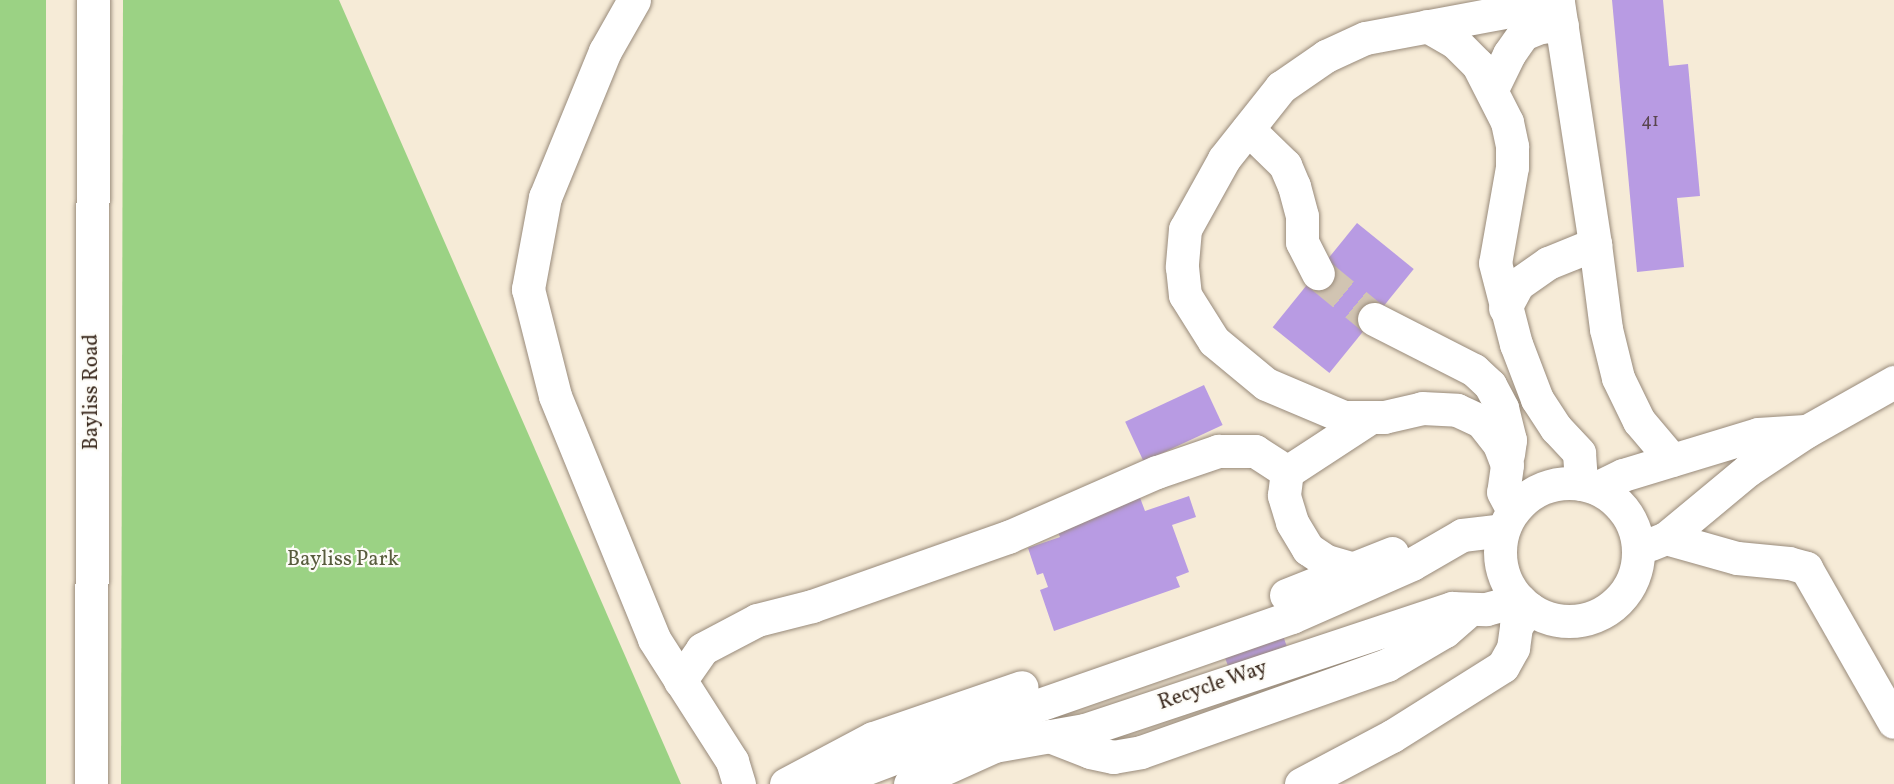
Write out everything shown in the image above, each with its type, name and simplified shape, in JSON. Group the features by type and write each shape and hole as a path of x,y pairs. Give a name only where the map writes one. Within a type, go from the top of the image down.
{"street":[{"name":"Bayliss Road","path":"91,784 93,0"},
{"path":"634,0 605,51 545,197 528,289 555,396 654,639 732,761 739,784"},
{"path":"1507,465 1499,444 1480,421 1457,410 1422,408 1384,417 1344,417 1266,384 1214,341 1185,295 1182,267 1185,229 1224,159 1281,87 1326,56 1365,38 1558,2 1606,329 1618,378 1639,421 1672,460"},
{"path":"1492,88 1509,54 1523,34 1540,27 1562,25"},
{"path":"1427,26 1456,43 1478,65 1492,88 1507,122 1512,146 1512,167 1495,263 1505,308 1537,399 1586,475 1613,499 1626,513 1635,530 1652,544 1737,558 1789,563 1806,568 1894,722"},
{"path":"1248,129 1285,165 1294,186 1302,216 1302,242 1318,273"},
{"path":"1505,308 1518,284 1548,262 1595,244"},
{"path":"1374,320 1474,370 1490,385 1502,408 1510,440 1503,492 1508,521"},
{"path":"1807,431 1758,434 1638,470 1586,475 1543,488 1527,498 1508,521 1500,551 1502,572 1511,591 1524,604 1544,617 1565,622 1588,619 1608,609 1625,593 1652,544 1748,470 1807,431 1894,382"},
{"path":"1351,568 1326,561 1308,549 1292,522 1284,495 1287,472 1371,417"},
{"path":"680,681 702,649 757,621 812,606 1008,537 1157,472 1218,451 1256,451 1287,472"},
{"path":"786,784 873,738 1268,602 1412,545 1462,535 1508,521"},
{"path":"825,784 970,729 1292,617 1376,582 1462,535"},
{"path":"1301,784 1392,736 1503,666 1513,648 1516,626 1524,604"},
{"name":"Recycle Way","path":"910,784 994,746 1085,730 1452,608 1486,609 1524,604"},
{"path":"1049,736 1090,752 1112,770 1141,752 1387,665 1444,632 1472,608"}],"green space":[{"path":"0,0 46,0 46,784 0,784"},
{"name":"Bayliss Park","path":"123,0 339,0 681,784 121,784"}],"building":[{"path":"1612,0 1663,0 1669,66 1688,64 1700,196 1677,198 1684,267 1637,272"},
{"path":"1357,223 1414,269 1329,373 1273,327"},
{"path":"1204,385 1223,425 1144,462 1125,422"},
{"path":"1139,495 1145,511 1189,496 1196,517 1172,525 1189,572 1176,577 1180,587 1054,631 1040,590 1048,587 1043,573 1037,575 1028,548 1060,537 1057,530"},
{"path":"1282,633 1289,652 1231,673 1224,654"}],"tunnel":[{"path":"1318,273 1374,319"}]}
